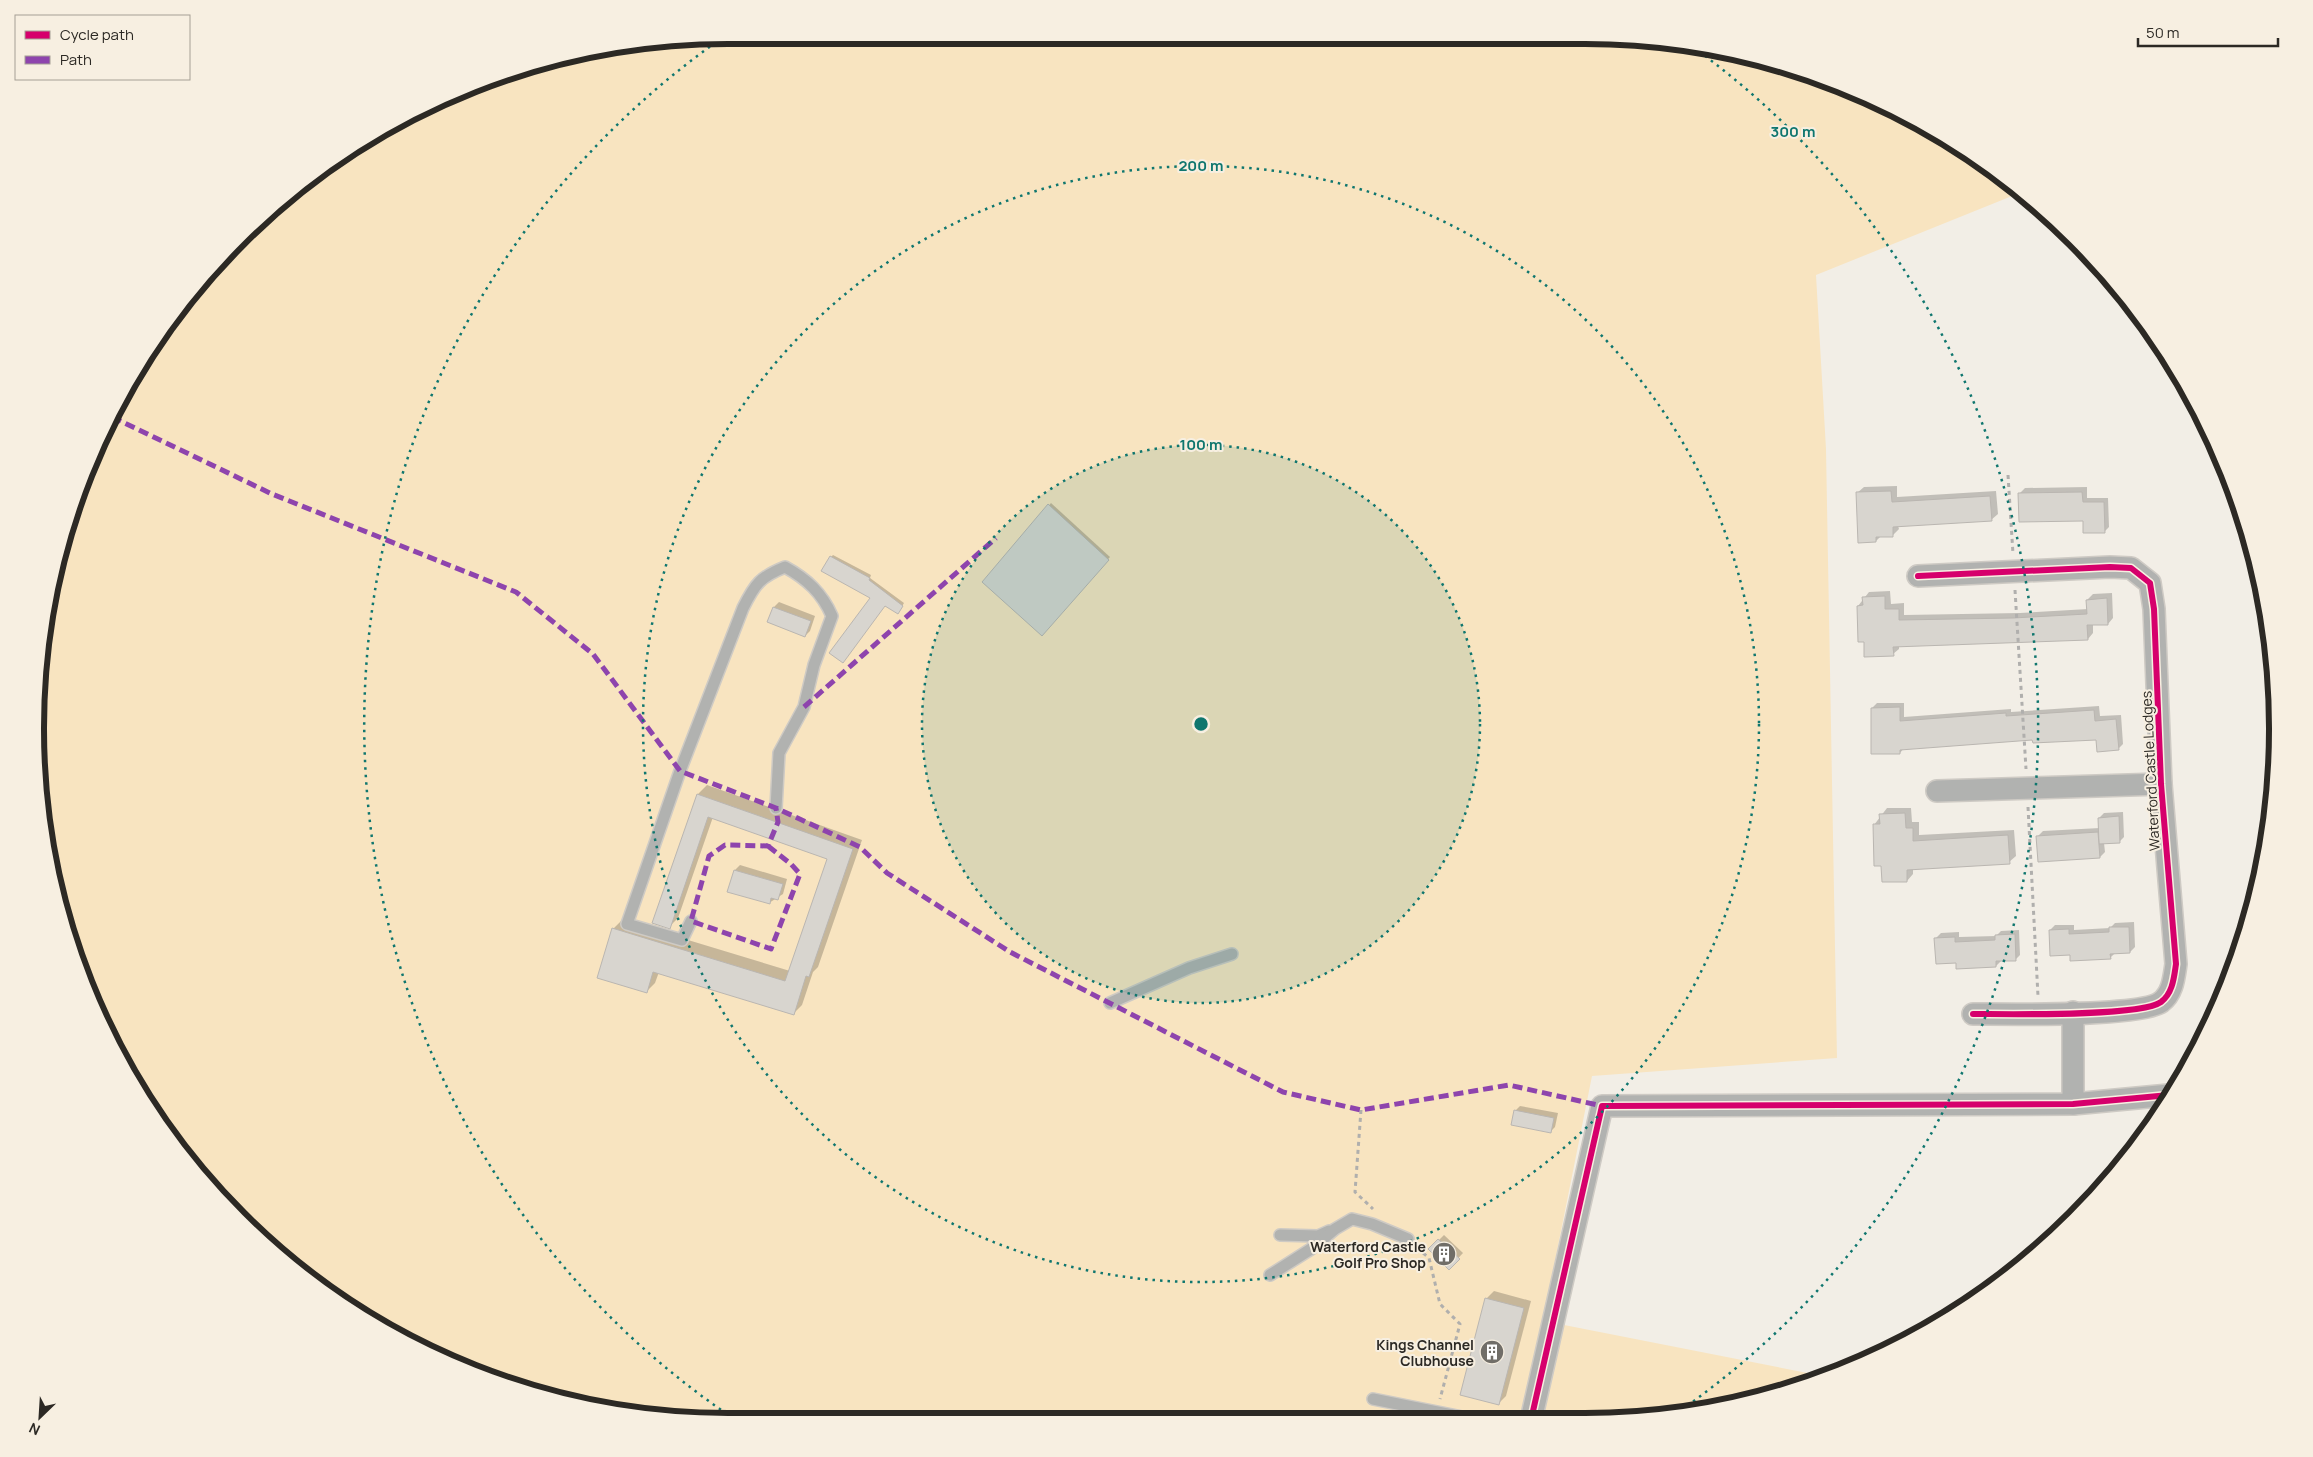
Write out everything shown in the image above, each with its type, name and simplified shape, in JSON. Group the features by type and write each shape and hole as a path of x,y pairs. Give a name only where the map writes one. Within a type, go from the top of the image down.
{"street":[{"name":"Waterford Castle Lodges","path":"1918,576 2110,567 2131,568 2150,584 2154,610 2161,784 2176,964 2173,985 2162,1001 2144,1009 2038,1014 1973,1014"},
{"name":"Waterford Castle Lodges","path":"1937,791 2161,784"},
{"path":"2073,1012 2073,1104"},
{"path":"1533,1413 1602,1106 2073,1104 2162,1096"}],"lane":[{"path":"691,921 682,940 628,924 680,771 743,608 754,585 768,574 785,567 799,574 818,590 832,616 814,665 804,707 779,752 776,808"},
{"path":"1110,1004 1189,968 1232,954"},
{"path":"1280,1235 1318,1236 1352,1219 1372,1224 1408,1239"},
{"path":"1270,1275 1311,1249 1335,1229"},
{"path":"1373,1398 1442,1413"}],"path":[{"path":"2008,475 2027,788 2038,1014"},
{"path":"1361,1110 1355,1192 1375,1210"},
{"path":"1408,1239 1429,1258 1440,1304 1460,1324 1437,1412"}],"shaded area":[{"path":"684,45 1629,45 1718,57 1762,67 1805,80 1887,114 1927,135 1965,159 2014,195 1816,275 1826,449 1837,1058 1592,1076 1545,1311 1559,1324 1813,1374 1762,1390 1718,1400 1629,1412 684,1412 595,1400 551,1390 508,1377 426,1343 386,1322 348,1298 312,1272 244,1213 185,1145 159,1109 135,1071 96,991 80,949 67,906 57,862 45,773 44,728 45,684 57,595 67,551 80,508 96,466 135,386 159,348 185,312 244,244 312,185 386,135 466,96 508,80 551,67 595,57"}],"building":[{"path":"1891,491 1892,502 1990,496 1992,521 1893,527 1893,537 1876,537 1876,542 1858,543 1856,492"},
{"path":"2082,492 2083,502 2104,502 2105,533 2083,533 2083,521 2019,522 2018,493"},
{"path":"1048,504 1109,560 1042,636 982,582"},
{"path":"830,556 870,578 869,580 903,606 898,614 885,606 843,663 829,653 870,598 821,571"},
{"path":"1885,596 1885,609 1899,609 1899,620 2013,618 2087,614 2086,600 2107,598 2108,625 2087,625 2088,640 1893,647 1894,656 1864,657 1864,642 1858,642 1857,606 1863,605 1862,597"},
{"path":"773,607 811,621 805,637 767,622"},
{"path":"1900,707 1900,721 2006,713 2006,716 2094,710 2095,721 2116,719 2119,750 2097,752 2096,740 2033,743 2032,740 1900,750 1900,754 1871,754 1871,708"},
{"path":"697,794 853,849 809,977 806,976 794,1015 653,972 647,993 597,978 612,928 785,981 827,859 708,817 670,929 652,923"},
{"path":"1905,813 1906,828 1913,828 1913,841 2008,835 2010,864 1907,870 1907,882 1882,882 1881,866 1874,866 1873,824 1880,824 1879,814"},
{"path":"2119,816 2120,843 2099,844 2098,818"},
{"path":"2098,832 2100,858 2038,862 2036,836"},
{"path":"734,870 783,884 778,900 771,898 770,904 727,892"},
{"path":"2109,927 2129,927 2130,953 2110,954 2111,959 2070,961 2070,955 2050,956 2049,930 2069,929 2069,934 2109,932"},
{"path":"2015,934 2016,961 1996,961 1996,967 1956,969 1956,963 1936,964 1934,938 1955,937 1955,942 1995,940 1995,935"},
{"path":"1514,1110 1554,1118 1551,1133 1511,1125"},
{"name":"Waterford Castle Golf Pro Shop","path":"1438,1239 1460,1259 1449,1270 1428,1249"},
{"name":"Kings Channel Clubhouse","path":"1485,1298 1524,1308 1499,1405 1460,1395"}],"marked path":[{"path":"117,420 272,494 516,592 593,654 680,771 776,808 860,847 887,873 1010,952 1283,1092 1361,1110 1509,1085 1602,1106"},
{"path":"804,707 996,538"},
{"path":"768,846 791,864 800,874 771,949 691,921 709,856 725,845 768,846 778,822 776,808"}],"cycle path":[{"path":"1918,576 2110,567 2131,568 2150,583 2154,609 2161,784 2176,964 2174,979 2168,994 2161,1002 2148,1007 2127,1010 2072,1014 1973,1014"},
{"path":"1533,1413 1602,1106 2073,1104 2162,1096"}],"place":[{"name":"Waterford Castle Golf Pro Shop","path":"1444,1254"},
{"name":"Kings Channel Clubhouse","path":"1492,1352"}]}
